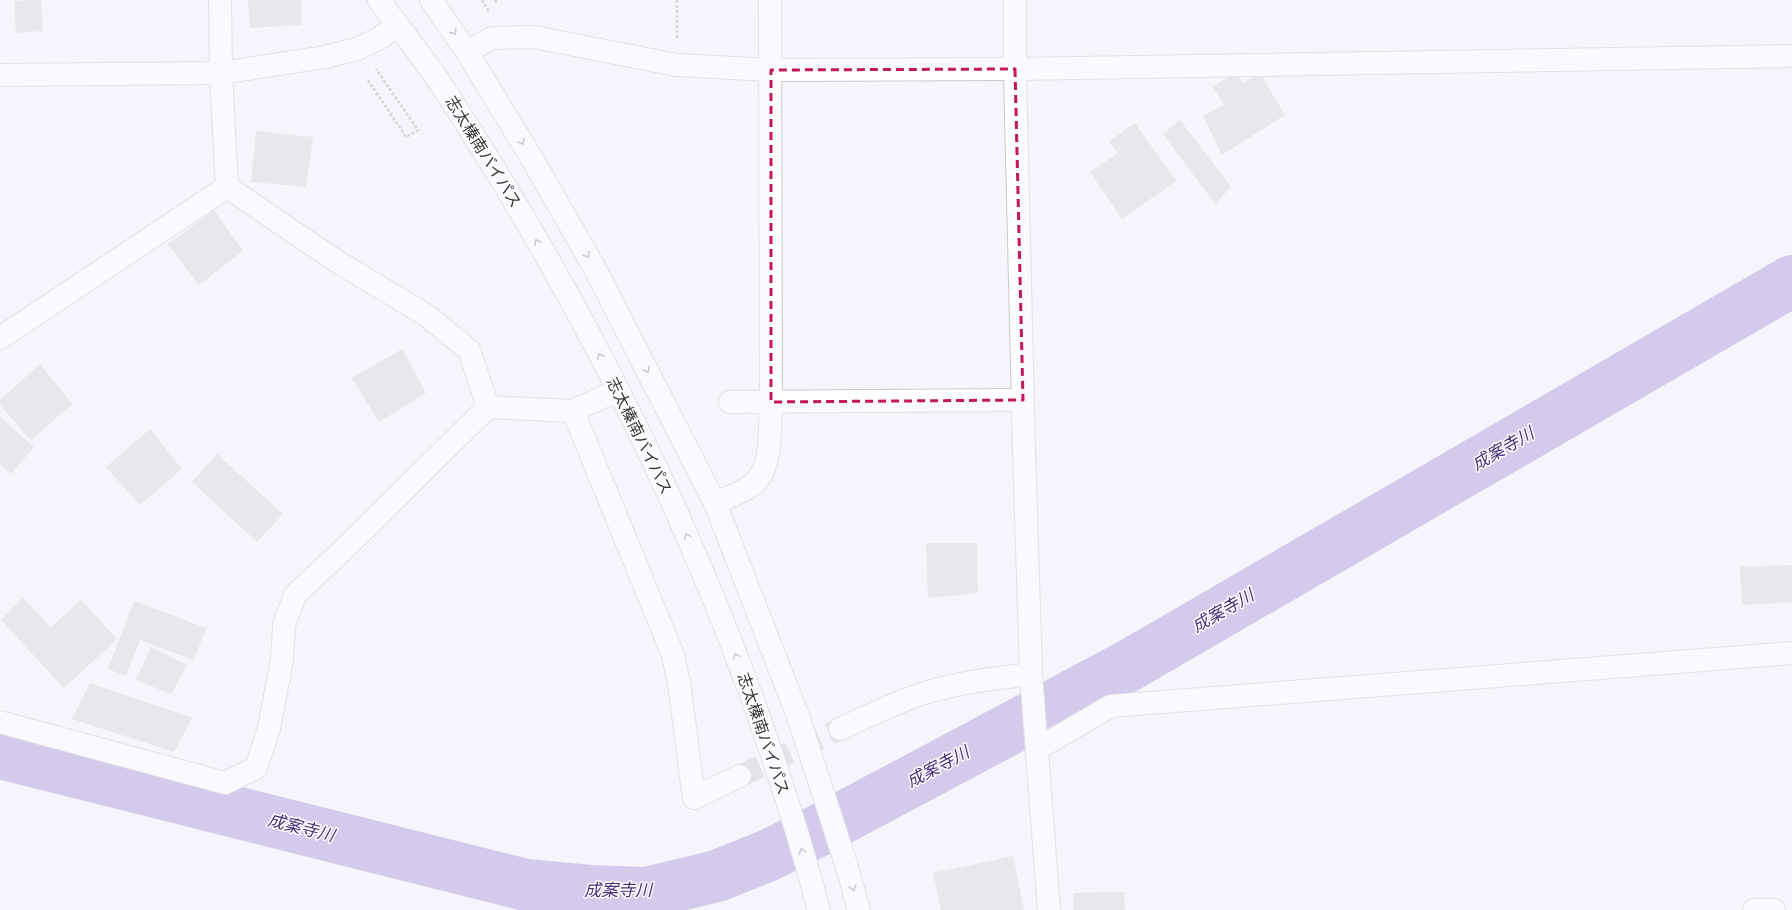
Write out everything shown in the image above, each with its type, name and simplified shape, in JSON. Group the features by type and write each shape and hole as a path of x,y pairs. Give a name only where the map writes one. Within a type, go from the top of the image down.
{"main road":[{"path":"220,0 221,73 227,187"},
{"name":"志太榛南バイパス","path":"379,0 441,84 508,191 559,279 618,390 658,471 707,583 769,742 814,888 819,910"},
{"path":"431,0 467,52 531,157 594,268 715,503 798,716 847,867 859,910"},
{"path":"715,503 752,485 762,473 767,461 770,402 770,0"},
{"path":"1015,0 1015,69 1031,674 1050,910"},
{"path":"0,75 221,73 325,57 357,49 378,40 397,26"},
{"path":"467,52 492,38 534,37 677,65 771,70 1015,69 1792,56"},
{"path":"0,338 227,187"},
{"path":"227,187 338,262 426,315 469,350 488,407"},
{"path":"0,722 225,783 256,768 269,728 282,660 284,625 295,595 344,550 488,407 573,411 618,390"},
{"path":"730,402 1023,400"},
{"path":"573,411 672,655 679,683 694,798 740,776"},
{"path":"1037,749 1111,706 1792,653"},
{"path":"840,729 890,706 928,692 974,681 1031,674"},
{"path":"1754,910 1774,910"}],"path":[{"path":"482,0 489,12"},
{"path":"496,0 498,4"},
{"path":"677,0 677,65"},
{"path":"368,80 406,137 418,130 376,69"}],"highlighted area":[{"path":"1015,69 1023,400 771,402 771,70"}],"building":[{"path":"41,0 43,31 16,33 14,1"},
{"path":"248,0 301,0 302,25 250,28"},
{"path":"1235,73 1243,83 1260,73 1285,115 1222,155 1203,116 1224,105 1213,87"},
{"path":"1180,120 1231,187 1215,204 1163,134"},
{"path":"1135,123 1176,181 1122,219 1090,172 1118,153 1109,141"},
{"path":"256,131 313,137 306,187 251,182"},
{"path":"214,210 243,251 199,285 168,244"},
{"path":"402,349 426,393 379,422 352,378"},
{"path":"40,364 72,404 31,440 0,405 0,400"},
{"path":"0,417 34,447 11,474 0,464"},
{"path":"150,429 182,469 140,505 106,467"},
{"path":"217,454 283,514 257,542 192,482"},
{"path":"926,543 977,543 978,593 928,598"},
{"path":"1792,565 1792,602 1742,605 1740,567"},
{"path":"23,598 51,627 81,600 117,639 64,688 1,620"},
{"path":"134,601 206,628 194,660 140,640 126,676 108,669"},
{"path":"151,647 187,665 171,694 136,680"},
{"path":"90,683 192,718 174,752 72,719"},
{"path":"1013,856 1024,910 941,910 933,873"},
{"path":"1124,892 1125,910 1073,910 1073,893"}],"waterway":[{"name":"成案寺川","path":"0,753 526,885 590,891 646,893 717,876 767,856 816,832 1128,666 1792,281"}],"tunnel":[{"path":"740,776 840,729"}]}
